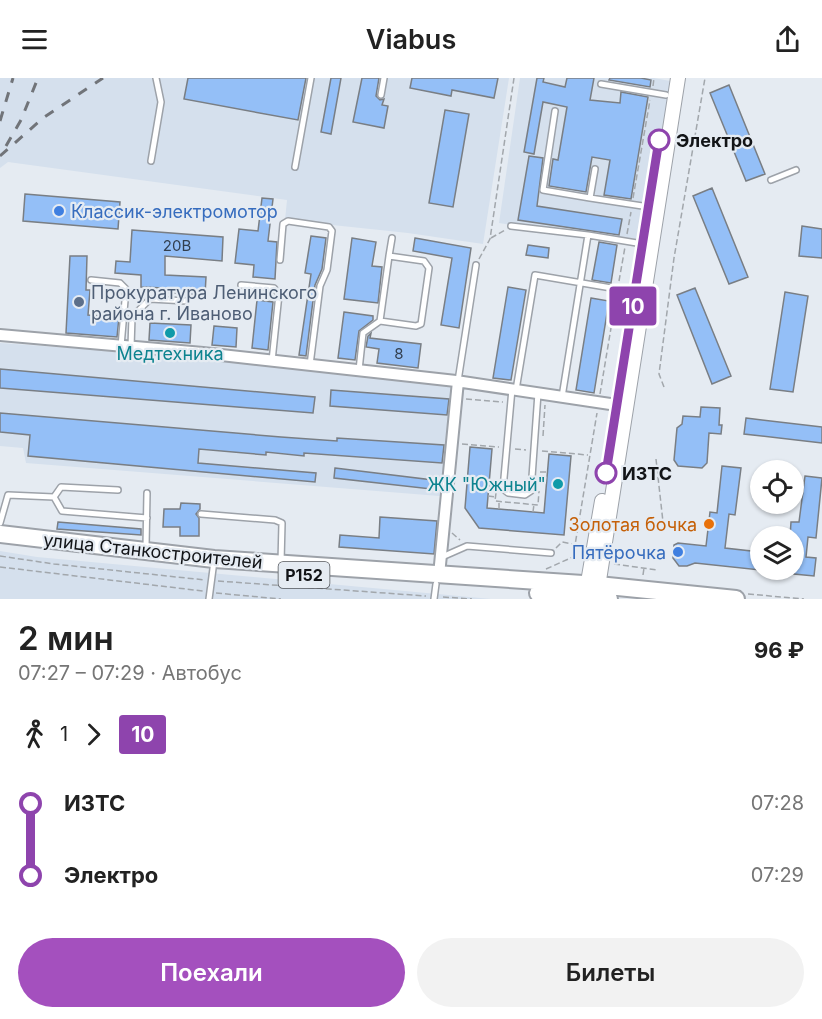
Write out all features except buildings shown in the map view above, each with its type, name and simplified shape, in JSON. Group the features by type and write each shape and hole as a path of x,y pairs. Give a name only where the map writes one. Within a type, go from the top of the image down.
{"main road":[{"path":"596,595 635,292 643,244 653,208 669,78"},
{"path":"625,382 653,208 678,78"},
{"name":"улица Станкостроителей","path":"0,534 146,552 213,569 281,564 436,589"},
{"name":"улица Станкостроителей","path":"0,541 213,569 436,589 736,599"}],"street":[{"path":"0,335 458,381 622,406"},
{"path":"436,589 458,381"}],"lane":[{"path":"151,161 161,102 156,78"},
{"path":"295,167 311,78"},
{"path":"381,95 384,78"},
{"path":"601,84 666,95"},
{"path":"555,111 543,190 653,208"},
{"path":"590,198 595,169"},
{"path":"771,180 796,170"},
{"path":"280,260 283,224 288,221 329,227 332,231 327,270 320,286 310,365"},
{"path":"511,226 643,244"},
{"path":"562,397 588,235"},
{"path":"380,321 392,238"},
{"path":"359,370 363,333 380,321 416,326 421,324 429,268 424,261 389,256"},
{"path":"458,381 476,265"},
{"path":"538,393 531,491 525,495 508,494 503,489 514,390 536,275 635,292"},
{"path":"91,280 120,283 126,289 126,346"},
{"path":"241,285 274,288 279,294 272,361"},
{"path":"126,346 132,317 150,298 187,301"},
{"path":"54,497 61,487 118,490"},
{"path":"146,552 147,493"},
{"path":"0,523 8,495 54,497"},
{"path":"54,497 62,511 147,518"},
{"path":"201,514 275,520 282,523 281,564"},
{"path":"441,558 467,546 551,553"},
{"path":"209,596 213,569"}],"path":[{"path":"476,265 490,239 514,78"},
{"path":"573,557 654,78"},
{"path":"664,387 659,374 674,258 705,78"},
{"path":"490,239 511,226"},
{"path":"456,398 504,402"},
{"path":"656,459 663,522"},
{"path":"540,472 547,472"},
{"path":"488,496 496,497"},
{"path":"495,501 538,505"},
{"path":"499,501 499,509"},
{"path":"538,501 545,501"},
{"path":"533,512 534,504"},
{"path":"443,530 450,531 467,546"},
{"path":"551,553 562,542 574,544"},
{"path":"0,556 54,564 213,569 436,589 472,599"},
{"path":"614,564 657,570"},
{"path":"0,567 209,596 281,599"}],"shaded area":[{"path":"0,78 509,78 483,244 408,233 285,220 287,200 8,162 0,168"},
{"path":"520,78 654,78 670,81 645,245 499,223"},
{"path":"0,343 310,365 465,383 452,497 26,463 23,448 0,446"},
{"path":"0,551 37,557 491,599 0,599"}],"railway":[{"path":"0,121 13,78"},
{"path":"6,146 21,120 38,78"},
{"path":"0,156 43,118 103,78"}],"bus line":[{"name":"10","path":"606,473 659,140"}],"place":[{"name":"Электро","path":"659,140"},
{"name":"Классик-электромотор","path":"59,211"},
{"name":"Прокуратура Ленинского района г. Иваново","path":"79,302"},
{"name":"Медтехника","path":"170,333"},
{"name":"ИЗТС","path":"606,473"},
{"name":"ЖК \"Южный\"","path":"558,484"},
{"name":"Золотая бочка","path":"709,524"},
{"name":"Пятёрочка","path":"678,552"}]}
